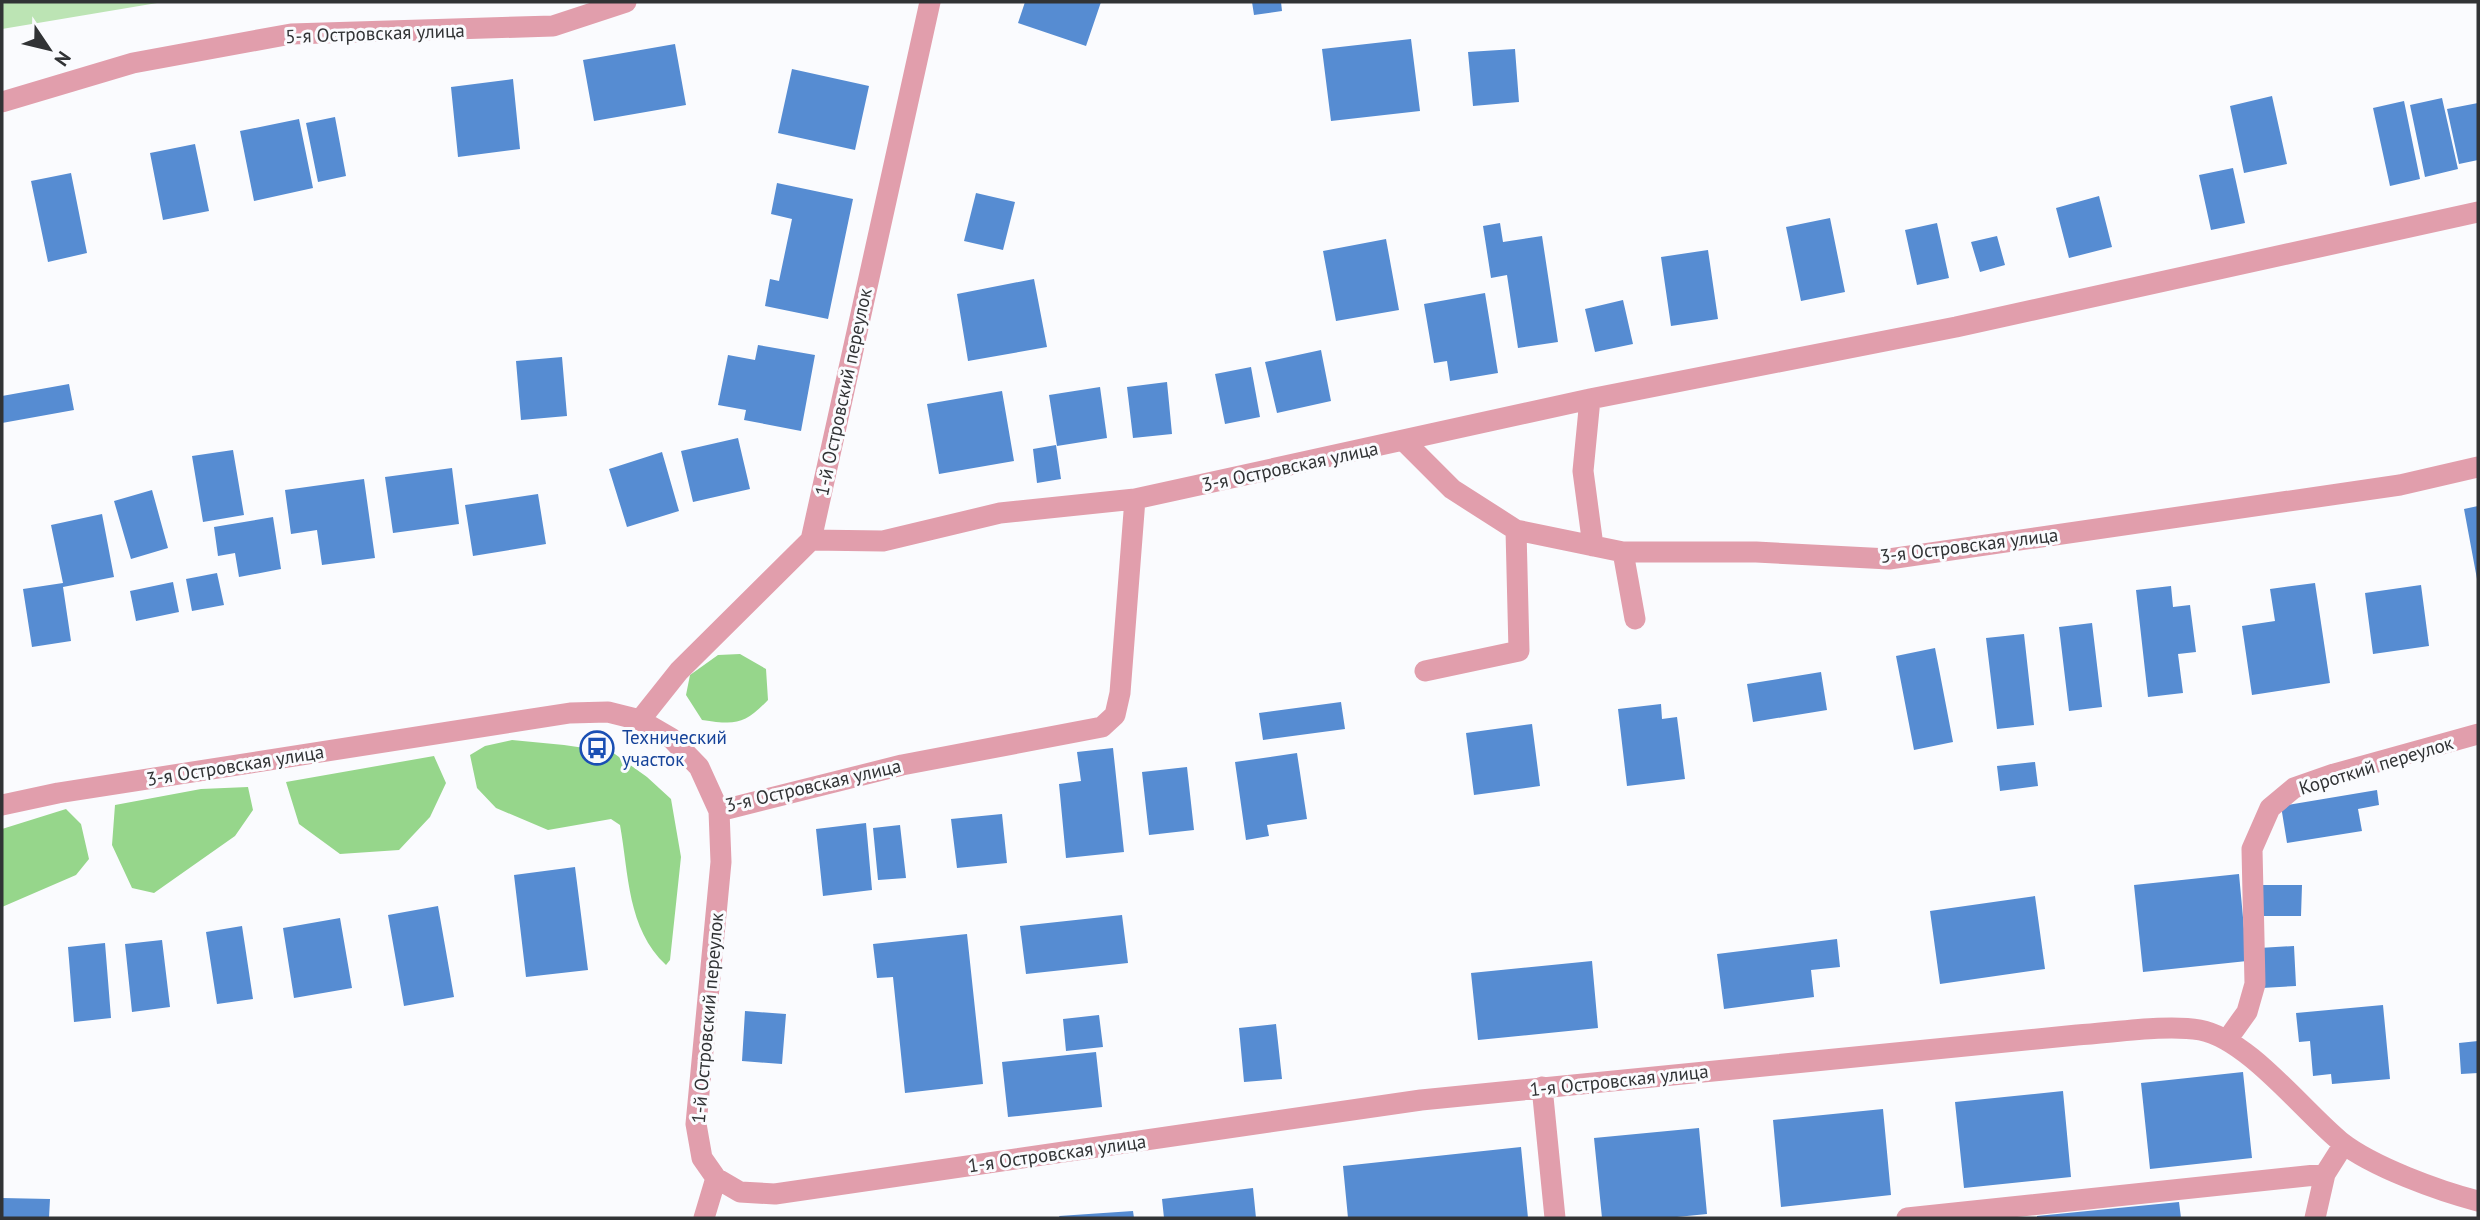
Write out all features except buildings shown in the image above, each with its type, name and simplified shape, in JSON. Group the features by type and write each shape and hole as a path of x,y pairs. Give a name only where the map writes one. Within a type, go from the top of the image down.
{"street":[{"name":"5-я Островская улица","path":"2,102 133,63 291,34 553,26 626,2"},
{"name":"1-й Островский переулок","path":"811,540 930,2"},
{"name":"3-я Островская улица","path":"811,540 883,541 1000,513 1135,499 1590,398 1956,327 2478,212"},
{"path":"1590,398 1583,471 1594,546"},
{"name":"3-я Островская улица","path":"1404,441 1452,489 1516,530 1623,552 1756,552 1889,559 2400,485 2478,467"},
{"name":"3-я Островская улица","path":"2,805 71,791 570,713 608,712 640,720 671,738 699,767 719,811 902,765 1102,727 1115,715 1120,693 1135,499"},
{"path":"1425,671 1519,651 1516,530"},
{"path":"640,720 679,671 811,540"},
{"path":"1623,552 1634,619"},
{"name":"Короткий переулок","path":"2227,1040 2247,1013 2255,984 2252,849 2270,808 2294,788 2334,774 2478,734"},
{"name":"1-й Островский переулок","path":"716,1178 702,1158 696,1124 721,862 719,811"},
{"name":"1-я Островская улица","path":"716,1178 740,1192 775,1194 1421,1100 2138,1031 2200,1030 2227,1040 2250,1056 2344,1144 2396,1172 2468,1198 2478,1208"},
{"path":"1542,1087 1555,1218"},
{"path":"2315,1218 2325,1174 2344,1144"},
{"path":"1915,1218 2325,1174"},
{"path":"704,1218 716,1178"}],"green space":[{"path":"2,2 163,2 2,29"},
{"path":"740,654 766,669 768,700 746,719 731,722 702,720 686,695 690,675 718,655"},
{"path":"512,740 612,752 647,777 671,799 681,857 670,960 666,965 653,950 637,918 628,882 620,825 611,819 548,830 496,808 477,788 470,755 485,746"},
{"path":"434,756 446,783 430,817 399,850 340,854 299,824 286,782"},
{"path":"248,787 253,810 235,836 154,893 132,888 112,845 115,805 201,789"},
{"path":"66,809 81,824 89,859 76,875 2,907 2,829"}],"place":[{"name":"Технический участок","path":"597,748"}]}
